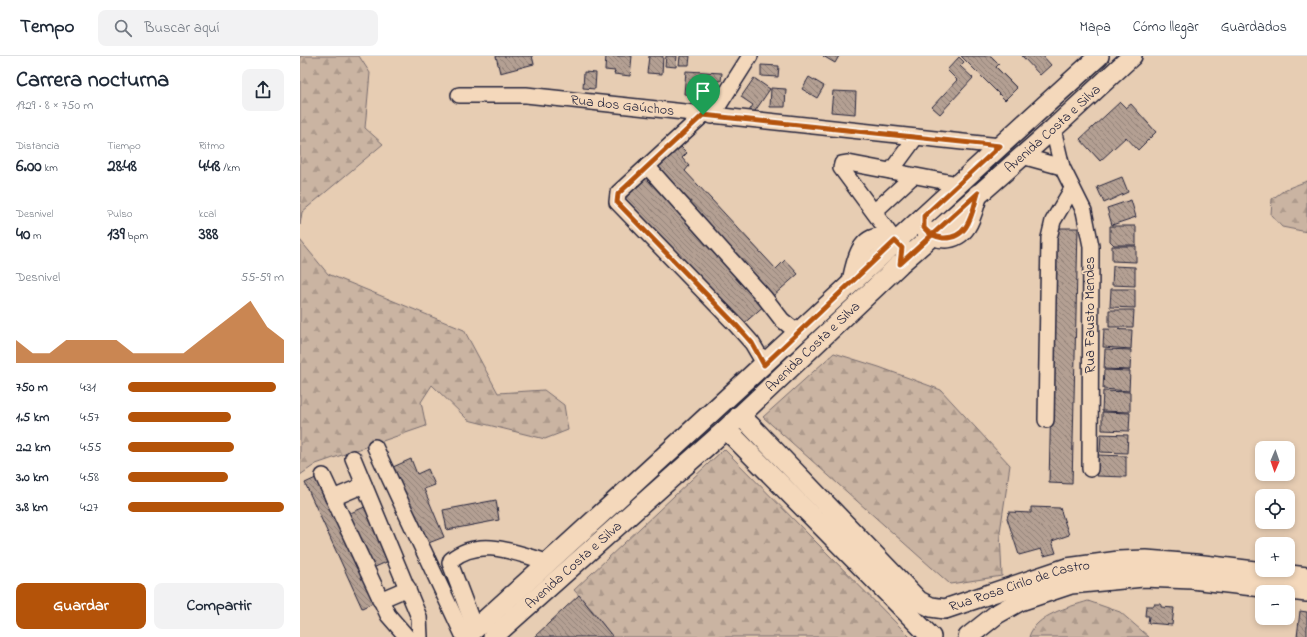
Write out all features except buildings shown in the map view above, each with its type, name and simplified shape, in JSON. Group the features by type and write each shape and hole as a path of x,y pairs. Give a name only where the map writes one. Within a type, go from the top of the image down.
{"main road":[{"name":"Avenida Costa e Silva","path":"468,634 764,365 895,241 1100,56"},
{"name":"Avenida Costa e Silva","path":"493,637 725,430 932,235 947,238 963,232 967,225 978,193 1054,129 1132,56"},
{"path":"924,216 924,228 932,235"},
{"path":"852,281 858,256 868,242 875,238 895,241 902,248 900,264"},
{"name":"Rua Rosa Cirilo de Castro","path":"739,416 750,425 919,600 931,607 945,609 1069,576"},
{"path":"725,430 740,442 931,637 945,609"},
{"path":"1194,572 1307,592"},
{"path":"968,637 997,614 1069,576 1129,577 1194,572 1307,577"}],"street":[{"path":"750,56 707,115 618,194 617,202 736,325 752,343 764,365"},
{"name":"Rua dos Gaúchos","path":"459,95 526,95 1000,146"},
{"name":"Rua Fausto Mendes","path":"1054,129 1062,167 1084,211 1091,246 1090,469"},
{"path":"891,171 916,137"},
{"path":"1022,156 1062,167"},
{"path":"895,241 841,168 842,164 848,163 958,184"},
{"path":"648,166 765,298 782,320 798,333"},
{"path":"868,242 875,214 913,176"},
{"path":"1046,420 1049,238 1053,222 1072,189"},
{"path":"375,447 468,634"},
{"path":"352,458 408,588 419,617 420,637"},
{"path":"323,476 380,600 391,620 407,637"},
{"path":"333,498 364,485"},
{"path":"468,634 450,563 451,560 472,549 485,547 506,549 547,562"},
{"path":"380,600 408,588"}],"green space":[{"path":"300,56 359,56 370,73 365,128 383,144 302,212 300,225"},
{"path":"1307,181 1307,232 1282,227 1271,215 1272,199 1286,189"},
{"path":"300,240 328,274 464,330 498,393 544,390 564,405 568,430 545,439 468,420 432,385 421,402 426,426 316,464 300,475"},
{"path":"834,353 879,367 941,390 1010,465 1000,532 1002,576 950,584 763,417"},
{"path":"724,449 910,637 612,637 593,611 574,590"},
{"path":"1088,601 1120,612 1149,637 1029,637 1032,629 1045,618 1063,609"}],"route":[{"path":"703,115 618,194 616,198 617,202 752,343 764,365 895,241 902,248 903,253 900,264 932,235 978,193 970,218 963,232 947,238 940,238 932,235 924,228 922,224 924,216 1000,146 703,115"}]}
